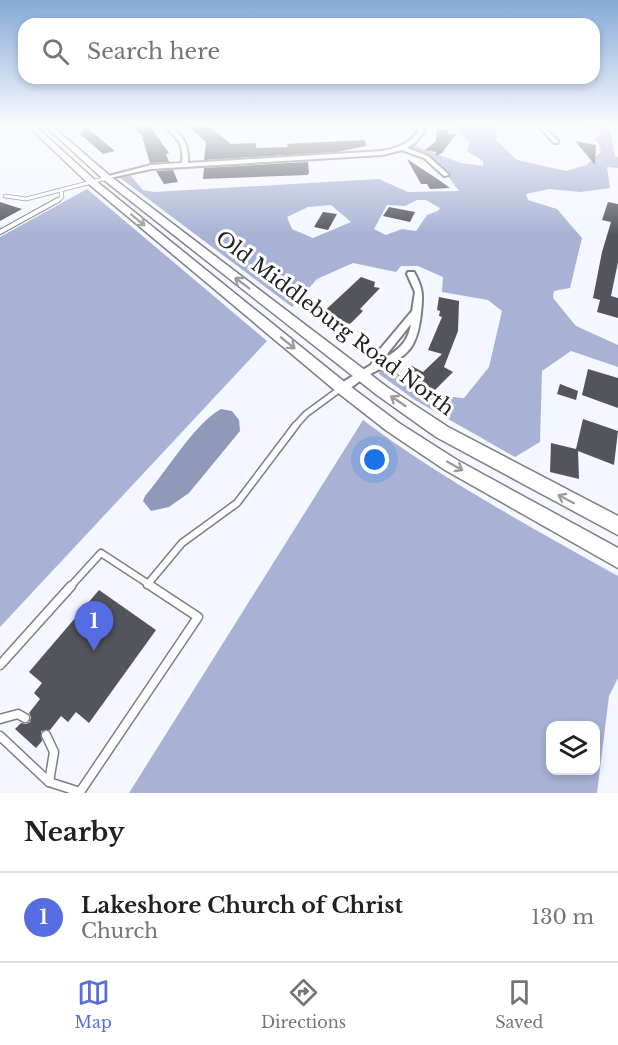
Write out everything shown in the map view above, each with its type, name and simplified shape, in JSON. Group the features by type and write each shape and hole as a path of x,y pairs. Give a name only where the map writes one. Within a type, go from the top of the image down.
{"main road":[{"name":"Old Middleburg Road North","path":"71,162 342,388 393,427 451,465 618,558"},
{"name":"Old Middleburg Road North","path":"89,162 360,375 442,432 618,526"},
{"path":"189,261 204,254"}],"street":[{"path":"107,178 151,167 240,162"},
{"path":"432,162 446,175"},
{"path":"342,388 360,375 396,356 408,346 414,334 418,292 411,274"},
{"path":"375,367 379,356 416,312"}],"lane":[{"path":"5,196 26,199 107,178"},
{"path":"0,232 52,205 62,196 61,191"},
{"path":"147,585 182,543 237,503 290,431 306,414 342,388"},
{"path":"0,665 100,553 198,617 80,792 49,782 0,736"},
{"path":"0,719 18,714 25,718"},
{"path":"46,735 53,742 55,758 49,782"}],"shaded area":[{"path":"436,162 458,162 483,166 483,162 526,162 566,171 589,162 618,162 618,168 607,167 610,188 581,192 549,189 526,194 528,200 557,209 582,238 570,288 554,291 553,298 576,326 618,345 618,367 571,351 542,371 540,442 515,457 415,400 379,374 379,369 388,364 405,380 422,390 464,398 489,367 502,311 488,300 442,292 443,277 418,266 401,266 396,272 353,263 317,279 292,307 119,177 129,174 143,190 154,192 379,179 408,192 459,191","holes":["417,200 426,200 440,208 427,215 416,231 402,229 386,235 374,229 387,205 405,206","331,205 351,222 313,238 292,229 287,217 308,207"]},
{"path":"87,189 267,341 0,627 0,237"},
{"path":"221,409 232,411 239,420 240,431 189,493 169,507 151,511 143,501 145,496 190,437"},
{"path":"363,420 456,483 618,576 618,678 609,696 600,769 600,721 546,721 546,775 599,775 597,793 129,793"}],"building":[{"path":"308,162 309,173 307,175 203,179 204,168"},
{"path":"409,162 450,188 430,189 427,184 421,184"},
{"path":"173,170 178,182 164,184 156,171"},
{"path":"0,202 22,209 0,221"},
{"path":"608,202 618,204 618,262 611,296 618,298 618,318 597,312 600,300 593,298 602,252 611,222 602,220"},
{"path":"389,207 415,212 410,222 383,216"},
{"path":"323,212 337,214 328,230 314,227"},
{"path":"361,277 375,282 374,287 380,288 360,309 363,311 350,324 339,320 335,324 319,316"},
{"path":"439,297 459,301 458,331 444,367 453,372 433,392 403,374 412,366 423,372 442,354 428,350 442,317 439,316 440,311 437,310"},
{"path":"588,369 618,378 618,408 582,395"},
{"path":"560,384 578,391 576,400 557,394"},
{"path":"583,419 618,431 614,465 578,451 579,479 550,472 551,443 576,449"},
{"path":"99,590 156,630 89,723 76,712 68,722 61,716 50,730 41,731 42,741 36,748 15,729 21,723 30,722 29,713 40,699 34,693 42,683 29,672"}],"place":[{"name":"Lakeshore Church of Christ","path":"94,651"}]}
